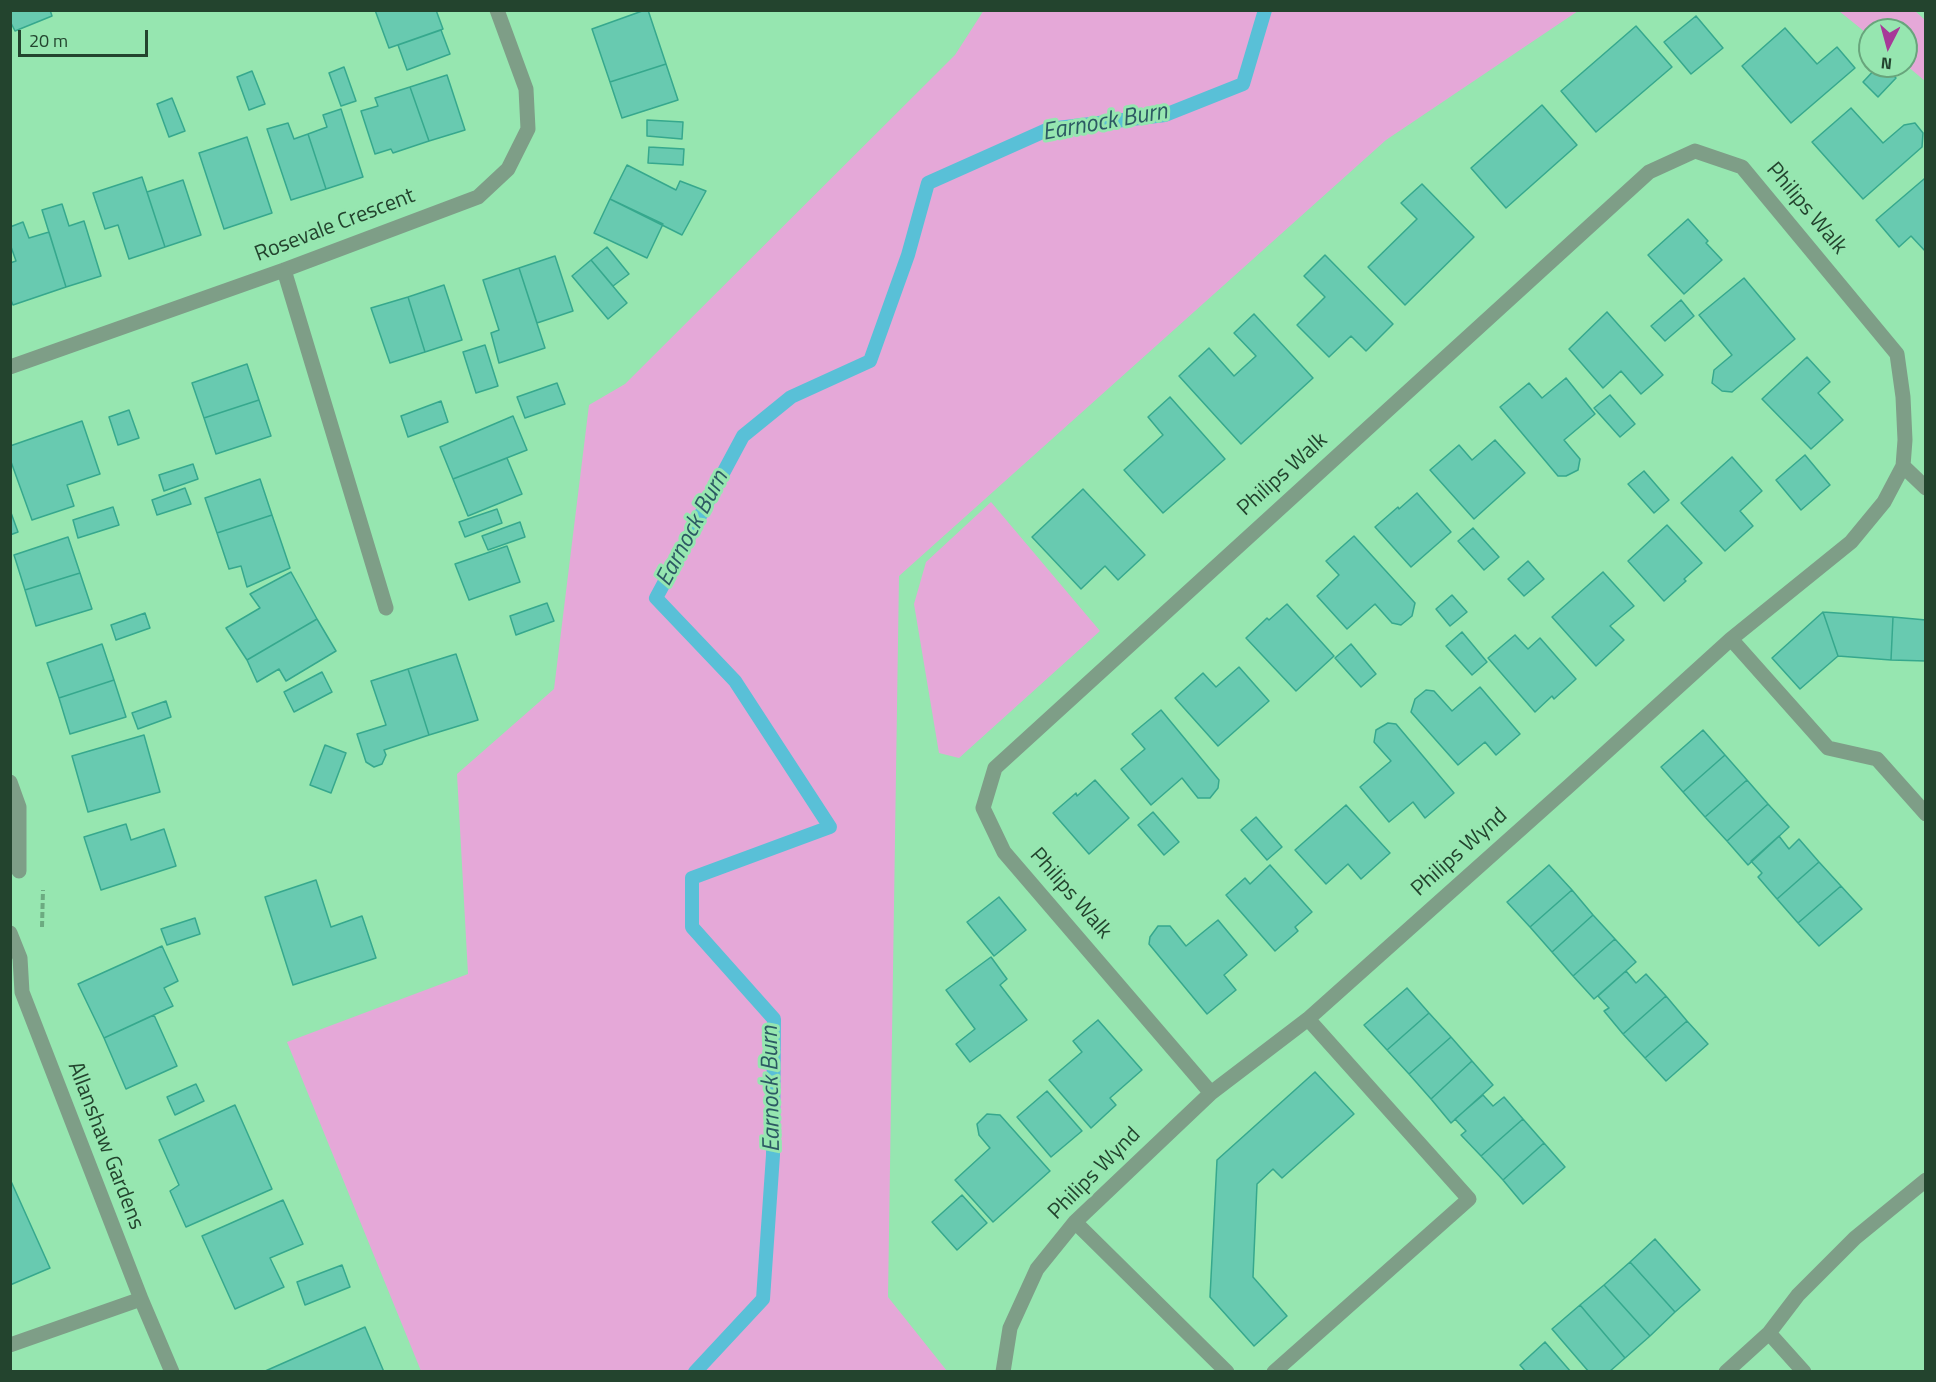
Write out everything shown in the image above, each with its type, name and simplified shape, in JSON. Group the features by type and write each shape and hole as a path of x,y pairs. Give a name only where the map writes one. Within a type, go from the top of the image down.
{"street":[{"name":"Rosevale Crescent","path":"10,367 284,270 478,196 508,169 528,129 526,89 497,10"},
{"name":"Philips Walk","path":"1211,1093 1004,852 983,808 994,768 1649,172 1695,151 1742,167 1897,354"},
{"path":"284,270 386,608"},
{"name":"Philips Wynd","path":"1003,1371 1010,1328 1037,1269 1075,1222 1211,1093 1308,1018 1731,639 1851,542 1884,502 1903,466 1904,397 1897,354"},
{"path":"1903,466 1926,488"},
{"path":"1731,639 1828,748 1877,759 1926,814"},
{"path":"10,782 19,807 19,871"},
{"name":"Allanshaw Gardens","path":"10,933 20,957 22,992 141,1299 172,1371"},
{"path":"1274,1371 1469,1199 1308,1018"},
{"path":"1726,1371 1768,1333 1798,1295 1854,1238 1926,1180"},
{"path":"1075,1222 1227,1371"},
{"path":"10,1345 141,1299"},
{"path":"1768,1333 1804,1371"}],"path":[{"path":"19,871 43,889 42,935"}],"shaded area":[{"path":"984,10 1578,11 1386,140 899,576 888,1297 947,1371 421,1371 287,1042 468,974 457,774 554,689 589,405 625,384 955,55"},
{"path":"1839,11 1915,11 1925,20 1925,81 1918,75 1918,18 1858,18 1858,26"},
{"path":"991,502 1100,631 959,758 939,753 914,604 926,562"}],"building":[{"path":"10,10 50,10 52,16 15,31 10,21"},
{"path":"375,10 436,10 443,29 389,48"},
{"path":"648,10 666,64 610,82 592,29"},
{"path":"1696,16 1723,48 1691,74 1664,42"},
{"path":"1636,26 1672,67 1596,132 1561,91"},
{"path":"1785,28 1817,64 1837,47 1855,68 1791,123 1742,66"},
{"path":"441,30 450,54 407,70 398,45"},
{"path":"666,64 678,100 622,118 610,82"},
{"path":"344,67 356,101 341,106 329,73"},
{"path":"252,71 265,104 249,110 237,77"},
{"path":"447,75 465,130 429,141 410,87"},
{"path":"1867,78 1896,78 1878,97 1863,82"},
{"path":"410,87 429,141 393,153 391,149 375,154 361,111 378,106 375,98"},
{"path":"172,98 185,131 169,137 157,104"},
{"path":"1542,105 1577,145 1506,208 1471,168"},
{"path":"1851,108 1883,143 1904,125 1915,123 1923,133 1922,147 1863,199 1812,142"},
{"path":"341,109 363,177 326,189 308,134 327,127 323,115"},
{"path":"647,120 683,122 682,139 647,136"},
{"path":"288,123 294,139 308,134 326,189 291,200 267,129"},
{"path":"247,137 272,213 224,229 199,153"},
{"path":"649,147 684,149 683,165 648,163"},
{"path":"627,165 676,190 680,181 706,191 682,235 610,199"},
{"path":"142,177 165,247 129,259 118,225 105,229 93,193"},
{"path":"1924,179 1926,181 1926,252 1911,236 1899,247 1876,220"},
{"path":"183,180 201,235 165,247 147,192"},
{"path":"1422,184 1474,237 1405,305 1368,267 1417,219 1401,203"},
{"path":"610,199 663,224 647,258 594,233"},
{"path":"62,204 69,226 84,221 101,276 66,287 42,210"},
{"path":"1688,219 1722,260 1684,294 1648,255"},
{"path":"23,222 29,238 49,232 66,287 13,305 10,298 10,263 16,261 10,244 10,227"},
{"path":"607,247 629,274 613,286 591,260"},
{"path":"1325,255 1393,324 1366,351 1351,336 1329,357 1297,325 1325,297 1304,276"},
{"path":"555,256 573,311 537,323 519,268"},
{"path":"591,260 627,303 608,319 572,276"},
{"path":"519,268 545,348 499,363 491,333 499,330 483,280"},
{"path":"1744,278 1795,339 1732,392 1722,391 1712,383 1714,370 1732,355 1699,315"},
{"path":"444,285 462,340 425,352 408,297"},
{"path":"408,297 425,352 390,363 371,308"},
{"path":"1681,300 1694,316 1665,341 1651,326"},
{"path":"1607,312 1663,375 1641,394 1621,371 1603,388 1569,349"},
{"path":"1254,314 1313,378 1241,444 1179,376 1209,348 1234,376 1256,356 1234,333"},
{"path":"485,345 498,386 476,393 463,352"},
{"path":"1807,357 1830,382 1818,393 1843,420 1811,449 1762,399"},
{"path":"247,364 259,400 204,418 192,383"},
{"path":"1566,378 1595,414 1564,440 1580,459 1578,470 1566,476 1558,476 1500,407 1529,383 1542,398"},
{"path":"557,383 565,404 525,418 517,397"},
{"path":"1610,395 1635,424 1620,437 1594,408"},
{"path":"1170,397 1225,459 1163,513 1124,470 1163,435 1148,417"},
{"path":"259,400 271,436 216,454 204,418"},
{"path":"441,401 448,422 408,437 401,416"},
{"path":"129,410 139,438 118,445 109,417"},
{"path":"513,416 527,450 453,479 440,447"},
{"path":"82,421 100,474 67,485 74,506 32,520 10,459 10,446"},
{"path":"1495,440 1525,473 1474,519 1430,470 1459,445 1472,460"},
{"path":"1805,455 1830,485 1801,510 1776,480"},
{"path":"1732,457 1762,491 1740,511 1753,526 1725,551 1681,503"},
{"path":"507,458 522,494 468,516 453,479"},
{"path":"193,464 198,479 164,491 159,475"},
{"path":"1644,471 1669,500 1654,513 1628,484"},
{"path":"260,479 272,515 217,533 205,498"},
{"path":"185,488 191,504 157,515 152,500"},
{"path":"1083,489 1145,555 1118,580 1105,566 1081,589 1032,537"},
{"path":"1417,493 1451,532 1411,567 1375,527"},
{"path":"113,507 119,525 78,538 73,520"},
{"path":"497,509 502,523 465,537 459,522"},
{"path":"10,510 18,532 10,535"},
{"path":"272,515 290,568 247,587 241,566 229,569 217,533"},
{"path":"520,522 525,537 488,550 482,536"},
{"path":"1667,525 1702,563 1664,601 1628,561"},
{"path":"1473,528 1499,557 1484,570 1458,541"},
{"path":"1354,536 1415,603 1412,616 1401,625 1392,623 1375,604 1347,629 1317,596 1339,575 1326,561"},
{"path":"68,537 80,573 25,590 14,555"},
{"path":"507,546 520,582 469,600 455,564"},
{"path":"1528,561 1544,579 1524,596 1508,579"},
{"path":"291,572 317,619 247,660 226,628 260,608 250,594"},
{"path":"1603,572 1634,606 1610,626 1624,640 1596,666 1552,617"},
{"path":"80,573 92,609 36,626 25,590"},
{"path":"1452,595 1467,612 1450,626 1436,609"},
{"path":"547,603 554,621 516,635 510,616"},
{"path":"1287,604 1334,656 1296,691 1246,638 1267,618 1269,620"},
{"path":"1823,612 1838,656 1800,689 1772,658"},
{"path":"1823,612 1893,617 1891,660 1838,656"},
{"path":"145,613 150,628 116,640 111,625"},
{"path":"1893,617 1926,620 1926,661 1891,660"},
{"path":"317,619 336,651 286,681 279,669 257,682 247,660"},
{"path":"1462,632 1487,662 1472,675 1446,646"},
{"path":"1515,635 1528,649 1540,638 1576,679 1554,699 1552,696 1535,712 1488,658"},
{"path":"102,644 114,680 59,698 47,663"},
{"path":"1351,644 1376,674 1361,687 1335,658"},
{"path":"456,654 478,720 429,735 408,669"},
{"path":"1239,667 1269,701 1218,746 1175,698 1203,673 1216,687"},
{"path":"408,669 429,735 384,750 386,755 382,764 374,767 366,762 357,734 386,725 371,681"},
{"path":"322,672 332,692 294,712 284,692"},
{"path":"114,680 126,717 70,734 59,698"},
{"path":"1480,687 1520,734 1496,755 1485,742 1458,765 1411,712 1415,699 1426,690 1434,691 1452,711"},
{"path":"166,701 171,717 138,729 132,713"},
{"path":"1161,710 1219,780 1218,788 1210,798 1198,798 1182,778 1151,805 1121,769 1145,749 1132,734"},
{"path":"1388,723 1396,724 1454,793 1425,818 1413,802 1389,822 1360,787 1391,761 1374,742 1376,730"},
{"path":"1703,730 1725,755 1683,792 1661,767"},
{"path":"144,735 160,792 88,812 72,756"},
{"path":"325,745 346,753 331,793 310,785"},
{"path":"1725,755 1747,780 1705,817 1683,792"},
{"path":"1095,780 1129,818 1089,854 1053,813"},
{"path":"1747,780 1768,804 1727,841 1705,817"},
{"path":"1768,804 1789,827 1748,865 1727,841"},
{"path":"1346,805 1390,853 1361,879 1348,864 1326,884 1295,850"},
{"path":"1153,812 1179,842 1164,855 1138,825"},
{"path":"1256,817 1282,847 1267,860 1241,830"},
{"path":"126,824 131,840 164,829 176,866 101,890 84,837"},
{"path":"1779,836 1789,849 1799,839 1819,862 1777,899 1758,877 1762,873 1751,861"},
{"path":"1819,862 1841,886 1798,923 1777,899"},
{"path":"1270,865 1312,912 1295,927 1298,931 1275,951 1226,895 1245,878 1250,884"},
{"path":"1549,865 1572,890 1530,927 1507,902"},
{"path":"316,880 331,927 362,916 376,958 293,985 265,897"},
{"path":"1841,886 1862,909 1819,946 1798,923"},
{"path":"1572,890 1593,915 1552,952 1530,927"},
{"path":"999,897 1026,930 994,956 967,922"},
{"path":"1593,915 1615,939 1573,976 1552,952"},
{"path":"195,918 200,934 167,945 161,929"},
{"path":"1218,920 1247,955 1224,975 1236,990 1207,1014 1149,944 1150,937 1158,926 1170,926 1186,946"},
{"path":"1615,939 1636,962 1594,999 1573,976"},
{"path":"162,946 178,981 164,988 173,1006 104,1038 78,984"},
{"path":"991,957 1007,979 1000,985 1027,1020 970,1062 956,1044 975,1029 946,990"},
{"path":"1626,971 1636,983 1646,974 1666,996 1623,1034 1604,1011 1609,1008 1598,996"},
{"path":"1407,988 1429,1013 1387,1050 1364,1025"},
{"path":"1666,996 1687,1021 1645,1058 1623,1034"},
{"path":"1429,1013 1451,1037 1409,1074 1387,1050"},
{"path":"154,1015 177,1066 126,1089 104,1038"},
{"path":"1098,1020 1142,1070 1110,1098 1116,1105 1091,1128 1049,1080 1082,1052 1073,1041"},
{"path":"1687,1021 1708,1044 1666,1081 1645,1058"},
{"path":"1451,1037 1472,1061 1431,1099 1409,1074"},
{"path":"1472,1061 1493,1085 1451,1123 1431,1099"},
{"path":"1315,1072 1354,1114 1282,1178 1273,1169 1257,1184 1253,1277 1287,1316 1254,1346 1210,1297 1217,1160"},
{"path":"196,1084 204,1101 175,1115 167,1097"},
{"path":"1047,1091 1082,1131 1051,1157 1017,1117"},
{"path":"1483,1095 1493,1106 1504,1097 1523,1119 1481,1156 1461,1135 1466,1131 1455,1119"},
{"path":"235,1105 272,1189 186,1227 170,1191 179,1185 159,1140"},
{"path":"987,1114 1000,1115 1050,1171 993,1222 955,1180 990,1148 979,1135 977,1124"},
{"path":"1523,1119 1544,1143 1503,1180 1481,1156"},
{"path":"1544,1143 1565,1167 1523,1204 1503,1180"},
{"path":"10,1179 50,1268 10,1285"},
{"path":"962,1195 987,1223 957,1250 932,1222"},
{"path":"283,1200 303,1244 270,1258 284,1287 235,1309 202,1236"},
{"path":"1655,1239 1700,1290 1675,1312 1630,1262"},
{"path":"1630,1262 1675,1312 1650,1336 1604,1285"},
{"path":"342,1265 350,1287 305,1305 297,1282"},
{"path":"1604,1285 1650,1336 1625,1358 1580,1305"},
{"path":"1580,1305 1625,1358 1609,1372 1589,1372 1552,1329"},
{"path":"365,1327 384,1372 263,1372"},
{"path":"1545,1342 1571,1372 1526,1372 1520,1365"}],"waterway":[{"name":"Earnock Burn","path":"695,1372 763,1299 773,1155 774,1019 692,927 692,878 830,827 735,681 656,598 743,436 791,397 870,361 908,255 928,183 1049,129 1165,115 1243,84 1265,10"}]}
